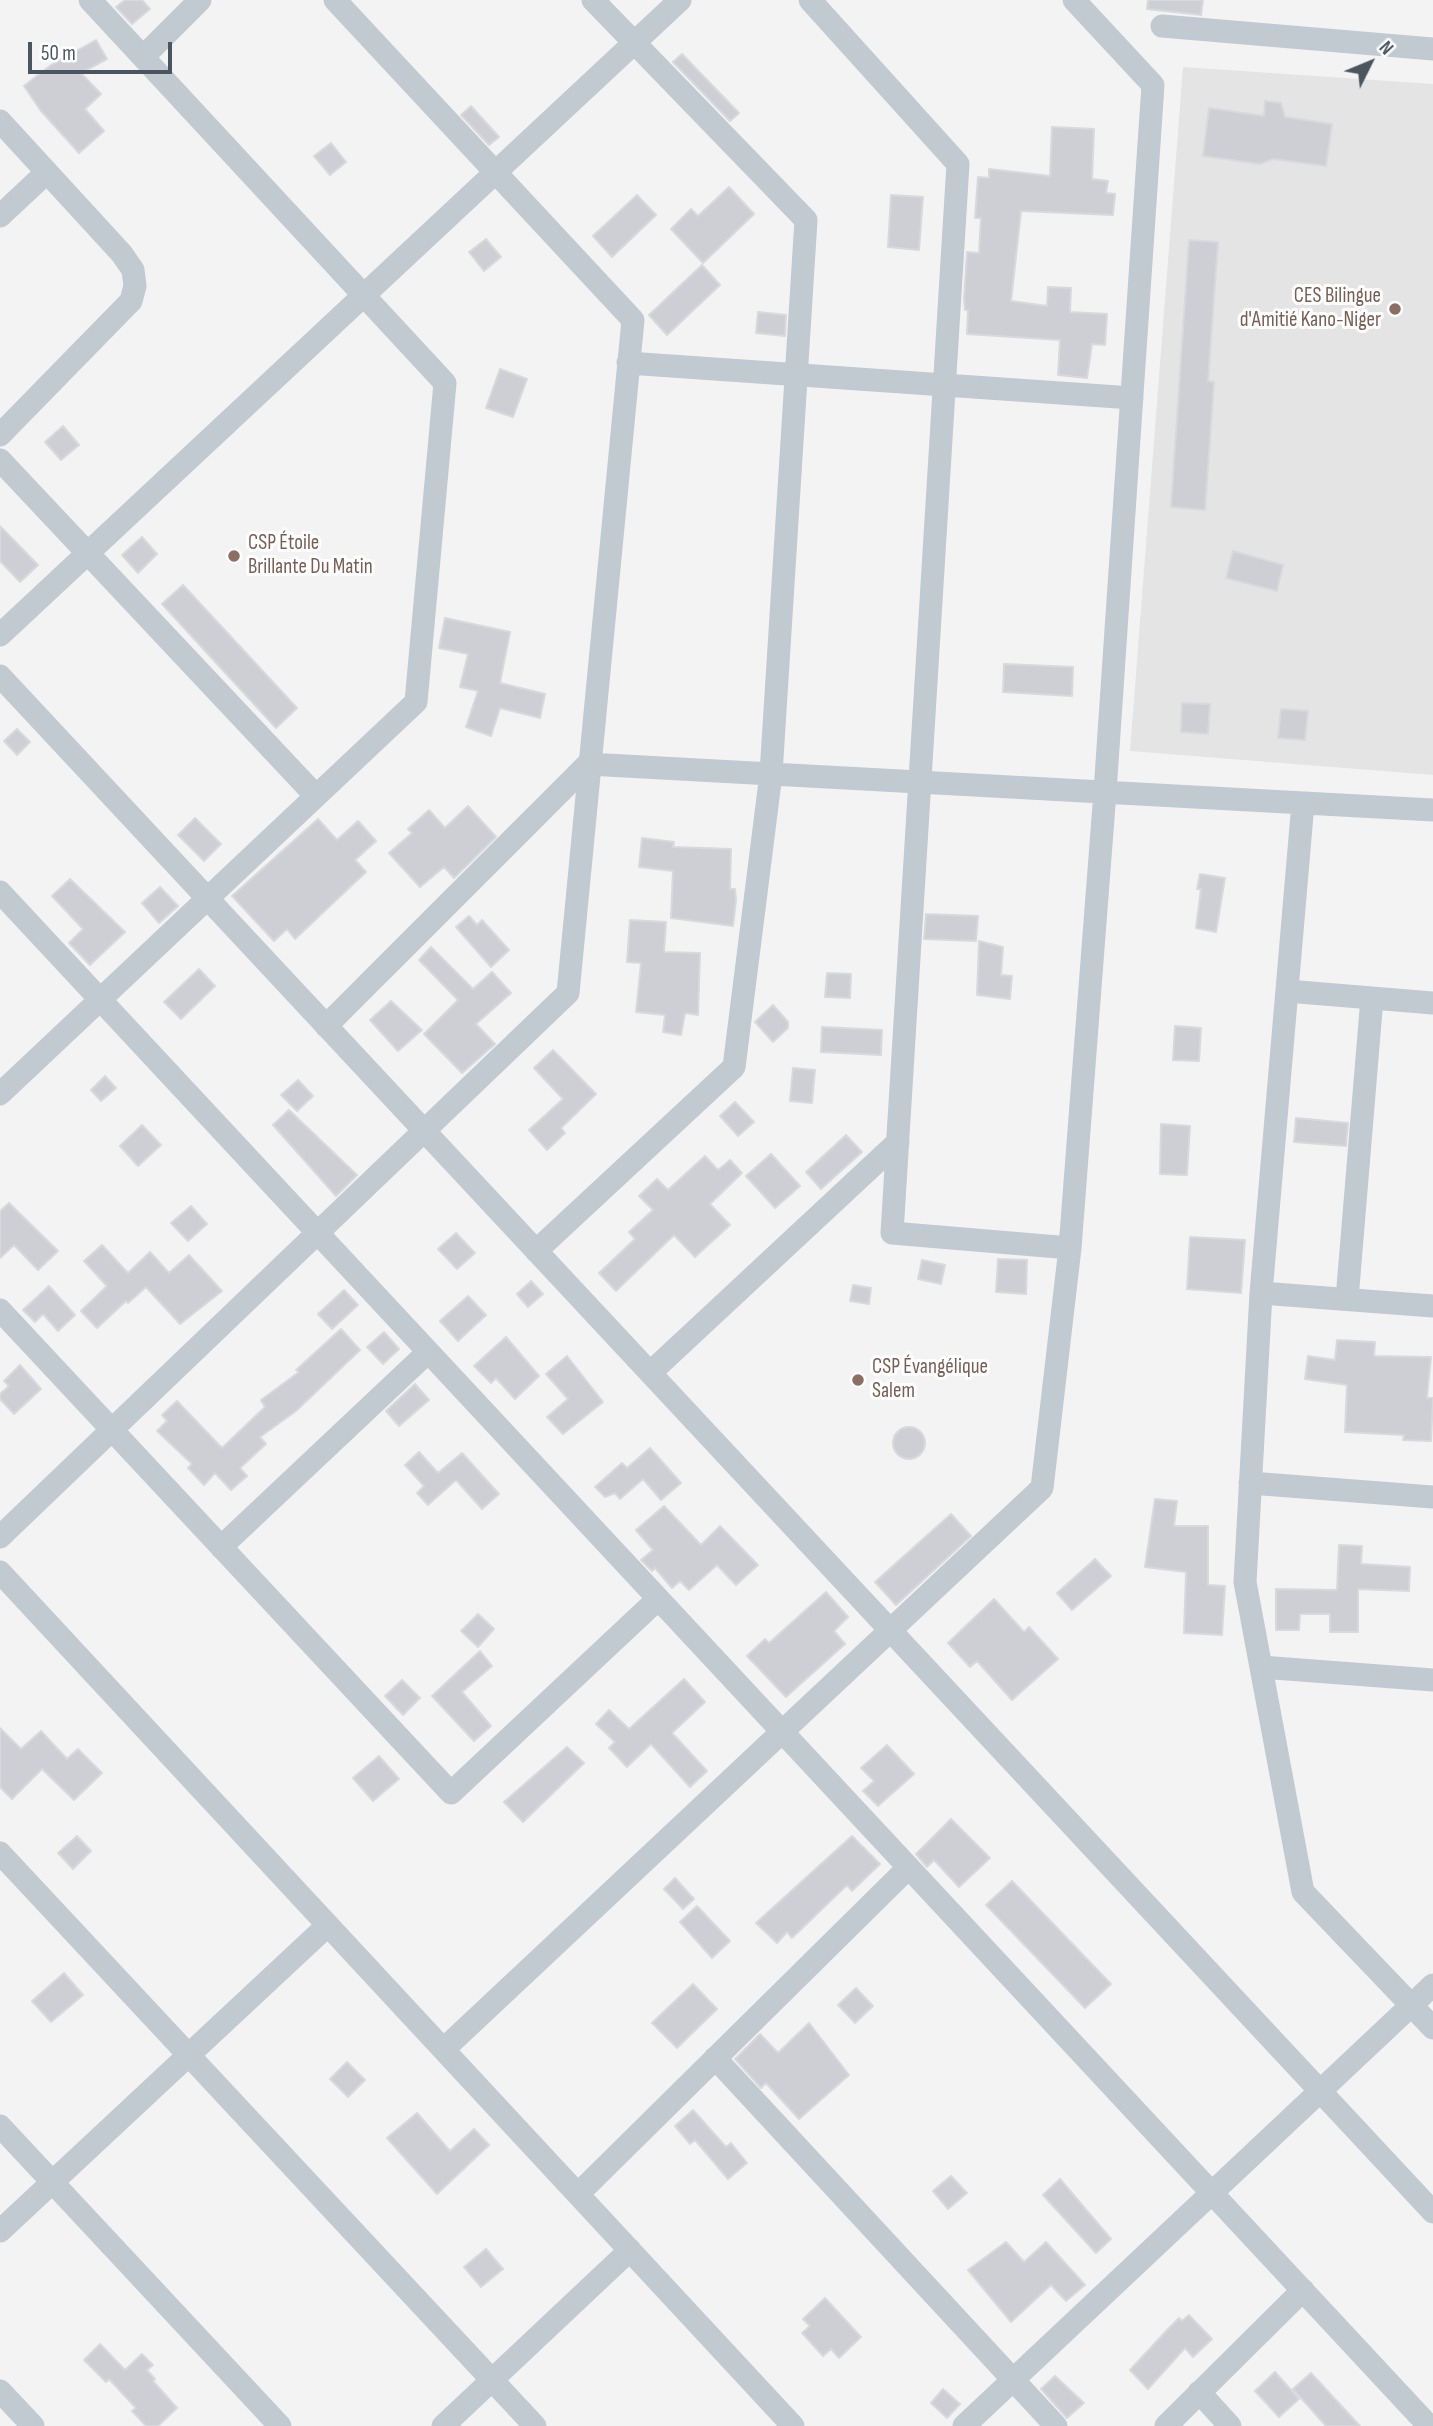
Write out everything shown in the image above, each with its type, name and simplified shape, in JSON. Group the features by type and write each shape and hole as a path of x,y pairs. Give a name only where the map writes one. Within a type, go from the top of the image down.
{"street":[{"path":"0,1094 416,702 445,383 90,0"},
{"path":"143,57 200,0"},
{"path":"0,1537 568,993 588,764 633,320 335,0"},
{"path":"536,1251 734,1067 771,774 806,220 593,0"},
{"path":"0,635 680,0"},
{"path":"810,0 958,164 892,1233 1070,1248"},
{"path":"444,2049 1042,1488 1070,1248 1105,792 1153,85 1074,0"},
{"path":"1162,26 1433,49"},
{"path":"0,121 121,254 133,271 135,286 131,300 0,435"},
{"path":"0,216 47,172"},
{"path":"628,363 1132,398"},
{"path":"0,460 316,796"},
{"path":"0,676 1320,2091 1428,2197"},
{"path":"326,1026 588,764 1433,810"},
{"path":"1303,803 1261,1293 1245,1582 1303,1892 1433,2028"},
{"path":"0,892 1429,2426"},
{"path":"1287,991 1433,1003"},
{"path":"1347,1299 1372,998"},
{"path":"650,1373 898,1142"},
{"path":"1261,1293 1433,1306"},
{"path":"0,1310 451,1793 658,1599"},
{"path":"221,1547 428,1352"},
{"path":"1250,1483 1433,1497"},
{"path":"0,1572 793,2426"},
{"path":"1261,1667 1433,1680"},
{"path":"0,1853 535,2426"},
{"path":"578,2194 908,1868"},
{"path":"0,2231 328,1925"},
{"path":"964,2426 1433,1985"},
{"path":"715,2058 1056,2426"},
{"path":"0,2126 280,2426"},
{"path":"443,2426 630,2250"},
{"path":"1166,2426 1303,2290"},
{"path":"0,2391 33,2426"},
{"path":"1199,2392 1230,2426"}],"shaded area":[{"path":"1183,67 1433,84 1433,775 1130,751"}],"building":[{"path":"125,0 142,0 150,9 132,24 116,7"},
{"path":"1148,0 1203,0 1201,15 1147,9"},
{"path":"96,40 107,59 81,73 101,94 85,109 104,131 79,153 41,111 24,86 51,65"},
{"path":"682,54 739,113 730,121 673,62"},
{"path":"1265,101 1281,103 1285,117 1332,124 1326,166 1273,159 1260,164 1203,156 1209,108 1264,116"},
{"path":"471,106 499,137 489,145 461,115"},
{"path":"1052,127 1094,129 1092,179 1108,181 1106,193 1115,194 1113,215 1021,211 1011,301 1047,306 1048,287 1071,288 1070,312 1107,314 1105,345 1092,344 1087,378 1058,375 1060,340 967,334 968,310 965,310 964,299 967,252 979,253 981,218 975,218 978,177 989,178 989,169 1050,176"},
{"path":"331,143 346,162 330,175 314,156"},
{"path":"729,187 754,214 703,263 671,229 691,209 698,216"},
{"path":"637,195 656,215 612,257 593,236"},
{"path":"891,195 923,197 919,250 888,247"},
{"path":"486,239 501,257 484,271 469,252"},
{"path":"1189,240 1218,242 1208,381 1214,382 1205,510 1171,507"},
{"path":"702,265 720,285 667,335 649,315"},
{"path":"758,312 786,315 785,336 756,333"},
{"path":"500,369 527,379 513,417 486,408"},
{"path":"63,426 79,445 61,460 45,442"},
{"path":"0,526 38,565 20,582 0,561"},
{"path":"142,537 157,554 138,573 122,555"},
{"path":"1233,551 1283,565 1277,591 1226,578"},
{"path":"183,585 297,708 276,728 162,604"},
{"path":"445,618 510,632 500,683 545,694 540,718 500,708 491,736 466,727 478,691 460,687 468,654 439,648"},
{"path":"1004,664 1073,667 1072,696 1003,692"},
{"path":"1182,703 1210,704 1208,734 1181,732"},
{"path":"1281,709 1308,711 1305,740 1278,738"},
{"path":"17,729 30,742 17,755 4,741"},
{"path":"468,806 496,837 454,878 444,867 420,887 389,853 412,833 408,829 429,810 445,828"},
{"path":"195,818 221,844 204,861 178,835"},
{"path":"318,819 337,840 358,821 376,841 355,860 366,872 295,939 287,929 274,941 232,896"},
{"path":"642,838 674,842 673,847 731,849 730,889 735,889 736,900 733,926 671,918 673,871 639,867"},
{"path":"1200,874 1225,878 1216,932 1196,928 1201,889 1197,889"},
{"path":"70,879 125,932 90,965 69,943 83,929 52,896"},
{"path":"160,887 178,906 159,923 142,903"},
{"path":"926,914 978,916 976,941 924,939"},
{"path":"469,916 477,925 482,920 509,950 491,967 456,927"},
{"path":"630,920 666,922 664,952 700,953 698,1015 685,1013 681,1035 663,1032 665,1015 636,1012 641,963 627,962"},
{"path":"979,941 1003,947 1001,975 1012,976 1010,999 977,995"},
{"path":"431,947 473,989 492,972 511,993 476,1024 495,1044 462,1073 424,1034 458,1000 419,960"},
{"path":"199,969 215,986 181,1019 164,1002"},
{"path":"827,973 851,974 850,998 825,997"},
{"path":"391,1001 422,1030 398,1051 370,1020"},
{"path":"773,1005 788,1022 788,1028 773,1042 755,1022"},
{"path":"1175,1026 1201,1028 1199,1061 1173,1060"},
{"path":"822,1027 882,1030 881,1055 821,1052"},
{"path":"553,1050 596,1094 561,1128 565,1133 547,1150 529,1130 563,1099 534,1068"},
{"path":"793,1068 815,1070 812,1103 790,1101"},
{"path":"105,1076 116,1088 101,1101 91,1090"},
{"path":"298,1080 313,1096 297,1111 281,1095"},
{"path":"735,1102 754,1122 738,1136 720,1116"},
{"path":"289,1110 357,1175 336,1196 273,1125"},
{"path":"1296,1118 1348,1123 1346,1146 1294,1142"},
{"path":"1161,1124 1190,1126 1187,1175 1160,1174"},
{"path":"142,1125 161,1145 138,1166 120,1146"},
{"path":"846,1135 862,1152 821,1189 806,1172"},
{"path":"771,1154 800,1186 775,1208 746,1176"},
{"path":"705,1156 718,1170 730,1160 742,1173 710,1204 730,1225 695,1257 674,1235 616,1291 599,1273 635,1239 629,1232 653,1210 639,1196 657,1179 668,1190"},
{"path":"9,1203 58,1251 38,1270 14,1245 0,1258 0,1211"},
{"path":"191,1206 207,1224 188,1241 171,1223"},
{"path":"456,1233 475,1253 457,1269 438,1249"},
{"path":"1190,1237 1245,1240 1241,1293 1187,1289"},
{"path":"102,1245 128,1273 150,1252 169,1273 189,1255 222,1291 180,1324 146,1287 97,1328 81,1311 107,1286 84,1261"},
{"path":"998,1259 1027,1260 1026,1294 996,1292"},
{"path":"922,1260 945,1265 941,1284 918,1279"},
{"path":"531,1281 543,1294 528,1307 517,1294"},
{"path":"853,1285 871,1288 869,1304 850,1301"},
{"path":"49,1286 75,1315 58,1331 43,1314 35,1322 23,1310"},
{"path":"344,1290 358,1305 332,1329 318,1314"},
{"path":"468,1296 486,1315 458,1341 440,1321"},
{"path":"341,1329 360,1350 296,1411 260,1437 266,1444 240,1468 247,1476 231,1490 215,1473 204,1485 188,1468 192,1464 157,1431 167,1421 162,1415 177,1401 222,1448 265,1407 261,1400 299,1372 296,1370"},
{"path":"384,1332 399,1349 383,1364 367,1347"},
{"path":"506,1337 539,1376 515,1399 496,1378 491,1383 474,1366"},
{"path":"1337,1340 1375,1342 1374,1356 1431,1357 1427,1398 1433,1398 1431,1441 1403,1440 1404,1435 1345,1432 1347,1385 1305,1379 1308,1356 1335,1360"},
{"path":"567,1356 603,1402 563,1434 547,1417 568,1399 546,1374"},
{"path":"20,1365 41,1389 14,1414 0,1399 0,1394 9,1386 4,1381"},
{"path":"415,1384 429,1400 399,1426 386,1411"},
{"path":"909,1427 920,1432 925,1443 920,1454 909,1459 898,1454 893,1443 898,1432"},
{"path":"650,1448 681,1483 661,1500 643,1479 620,1499 615,1493 605,1497 595,1487 622,1463 627,1468"},
{"path":"419,1452 438,1473 462,1453 499,1494 482,1509 456,1480 428,1505 417,1493 424,1486 405,1465"},
{"path":"1155,1499 1177,1501 1174,1526 1208,1526 1208,1585 1225,1586 1222,1635 1184,1633 1186,1572 1145,1567"},
{"path":"664,1506 701,1545 720,1526 758,1565 736,1585 717,1565 689,1590 680,1581 672,1588 655,1568 652,1571 641,1560 653,1550 636,1530"},
{"path":"951,1514 971,1536 896,1605 875,1582"},
{"path":"1339,1545 1362,1546 1361,1564 1410,1567 1409,1591 1358,1589 1358,1632 1330,1632 1330,1614 1300,1614 1299,1630 1276,1630 1276,1589 1337,1590"},
{"path":"1095,1559 1111,1576 1072,1610 1057,1593"},
{"path":"826,1592 848,1617 834,1631 845,1644 786,1697 747,1656 765,1639 769,1643"},
{"path":"994,1599 1024,1632 1029,1627 1058,1659 1012,1700 977,1661 970,1667 948,1643"},
{"path":"478,1614 494,1629 478,1647 461,1631"},
{"path":"480,1651 492,1666 462,1692 491,1726 474,1741 432,1696"},
{"path":"684,1679 705,1702 672,1733 707,1771 690,1787 651,1744 627,1767 609,1748 615,1742 596,1724 609,1710 629,1729"},
{"path":"402,1680 420,1698 403,1715 385,1696"},
{"path":"0,1728 21,1749 41,1731 67,1759 78,1749 102,1773 74,1800 42,1769 12,1799 0,1787"},
{"path":"887,1745 914,1774 878,1806 863,1791 874,1781 861,1768"},
{"path":"567,1747 584,1763 523,1822 504,1802"},
{"path":"379,1756 399,1779 373,1801 353,1778"},
{"path":"951,1819 990,1858 959,1887 934,1860 927,1867 916,1854"},
{"path":"77,1836 91,1851 73,1869 58,1853"},
{"path":"852,1836 880,1864 852,1891 847,1885 792,1938 787,1932 777,1943 756,1923"},
{"path":"675,1878 694,1899 683,1909 664,1889"},
{"path":"1012,1881 1111,1984 1085,2008 986,1905"},
{"path":"697,1906 730,1941 712,1958 680,1922"},
{"path":"64,1973 83,1995 51,2022 32,2001"},
{"path":"693,1984 717,2009 677,2048 652,2023"},
{"path":"856,1988 873,2006 855,2023 838,2005"},
{"path":"809,2023 849,2075 799,2119 766,2083 761,2088 735,2059 760,2034 778,2053"},
{"path":"347,2062 365,2080 348,2097 330,2079"},
{"path":"693,2110 726,2147 731,2143 747,2163 728,2179 695,2140 690,2144 675,2126"},
{"path":"417,2113 450,2151 474,2129 489,2145 437,2194 387,2138"},
{"path":"951,2176 967,2193 948,2209 933,2191"},
{"path":"1060,2179 1111,2239 1096,2253 1043,2195"},
{"path":"1006,2242 1024,2262 1046,2242 1085,2285 1066,2301 1051,2285 1011,2322 968,2270"},
{"path":"486,2249 503,2269 481,2287 464,2267"},
{"path":"825,2298 861,2337 839,2358 831,2349 823,2356 802,2333 810,2326 803,2319"},
{"path":"1189,2315 1212,2339 1193,2357 1185,2348 1148,2389 1130,2370 1179,2318 1182,2321"},
{"path":"100,2344 125,2370 142,2354 153,2365 147,2370 155,2379 153,2381 177,2408 158,2426 146,2426 132,2411 136,2408 109,2379 106,2382 84,2360"},
{"path":"1275,2372 1299,2399 1279,2417 1255,2391"},
{"path":"1311,2373 1360,2426 1326,2426 1293,2389"},
{"path":"1055,2376 1084,2403 1067,2418 1041,2389"},
{"path":"943,2389 960,2404 947,2418 931,2403"}],"place":[{"name":"CES Bilingue d'Amitié Kano-Niger","path":"1395,309"},
{"name":"CSP Étoile Brillante Du Matin","path":"234,556"},
{"name":"CSP Évangélique Salem","path":"858,1380"}]}
